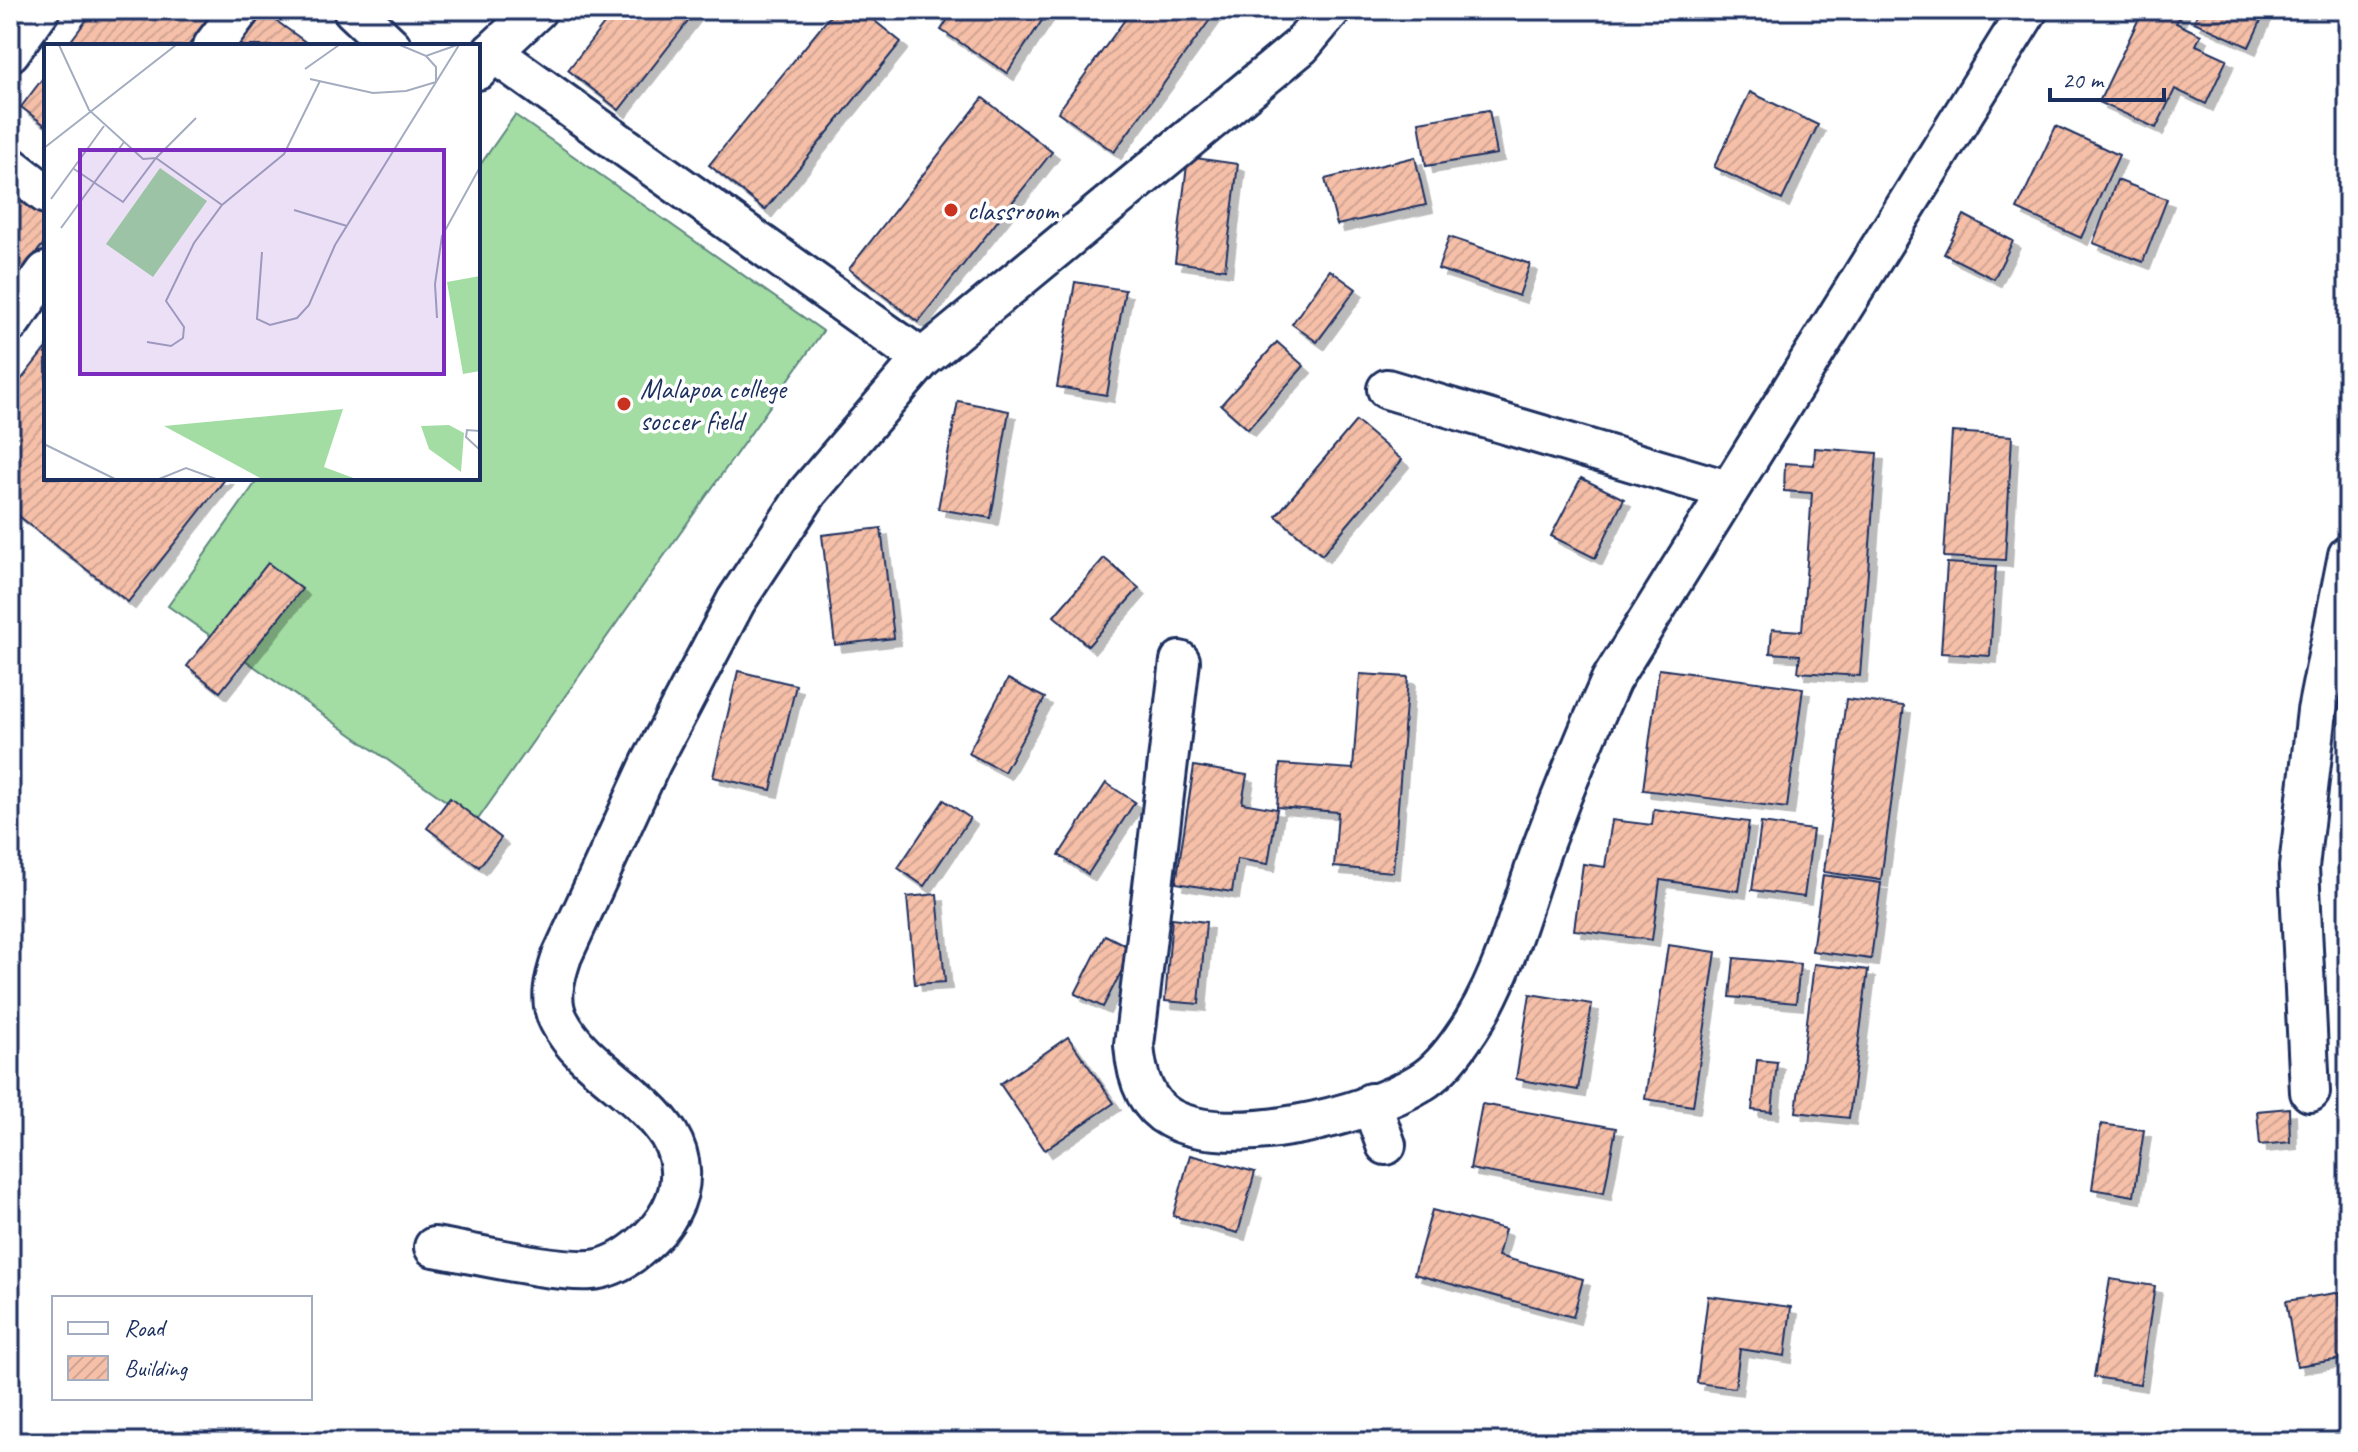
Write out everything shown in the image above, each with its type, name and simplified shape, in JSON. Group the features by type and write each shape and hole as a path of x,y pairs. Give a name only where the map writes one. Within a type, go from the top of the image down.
{"street":[{"path":"10,52 40,10"},
{"path":"214,44 240,10"},
{"path":"353,10 389,44"},
{"path":"537,10 483,59 922,359"},
{"path":"434,1247 592,1270 620,1260 666,1221 677,1199 681,1179 675,1148 662,1125 570,1039 557,1018 554,980 562,956 651,763 736,601 808,492 922,359 1301,46 1331,10"},
{"path":"1180,661 1136,1021 1136,1070 1149,1097 1167,1117 1195,1128 1230,1132 1308,1122 1371,1103 1425,1080 1464,1037 1508,950 1577,755 1611,680 2028,10"},
{"path":"10,166 44,192"},
{"path":"10,323 44,275"},
{"path":"1387,389 1727,490"},
{"path":"2310,1092 2299,867 2317,711 2348,555"},
{"path":"1371,1103 1386,1145"}],"green space":[{"name":"Malapoa college soccer field","path":"515,115 823,331 476,822 168,606 258,480 480,480 480,165"}],"building":[{"path":"94,10 215,10 190,44 68,44"},
{"path":"615,10 697,10 619,110 568,70"},
{"path":"835,10 861,10 901,42 765,210 709,165"},
{"path":"954,10 1049,10 1007,73 941,30"},
{"name":"classroom","path":"1132,10 1217,10 1114,152 1058,112"},
{"path":"2143,10 2182,10 2176,23 2201,35 2196,45 2227,59 2206,104 2175,89 2156,128 2099,102"},
{"path":"2199,10 2266,10 2249,47 2194,22"},
{"path":"264,12 308,44 240,44"},
{"path":"44,77 44,124 21,107"},
{"path":"1750,92 1818,125 1782,200 1714,167"},
{"name":"classroom","path":"983,98 1052,152 918,322 849,269"},
{"path":"1489,110 1497,154 1426,166 1419,122"},
{"path":"2056,126 2119,155 2081,238 2017,209"},
{"path":"1188,157 1238,164 1225,269 1175,262"},
{"path":"1415,157 1426,205 1337,225 1325,179"},
{"path":"10,174 44,201 44,243 10,285"},
{"path":"2117,180 2167,199 2143,262 2093,243"},
{"path":"1964,215 2013,241 1994,279 1944,254"},
{"path":"1449,237 1530,264 1519,296 1438,269"},
{"path":"1330,270 1356,289 1317,342 1292,324"},
{"path":"1075,282 1125,290 1107,395 1057,387"},
{"path":"1277,342 1304,366 1248,429 1221,405"},
{"path":"44,351 44,480 224,480 128,602 10,509 10,394"},
{"path":"958,401 1009,411 991,518 938,509"},
{"path":"1356,421 1402,460 1322,555 1276,516"},
{"path":"1952,432 2012,436 2005,560 1944,557"},
{"path":"1815,448 1877,453 1860,676 1798,672 1800,655 1770,653 1772,629 1802,631 1812,493 1784,491 1785,463 1814,465"},
{"path":"1581,478 1624,499 1595,558 1551,536"},
{"path":"881,528 894,638 835,645 822,535"},
{"path":"1104,558 1139,588 1088,646 1054,616"},
{"path":"268,563 302,589 220,692 187,666"},
{"path":"1947,563 1996,566 1990,656 1941,653"},
{"path":"1659,669 1803,688 1787,808 1643,790"},
{"path":"738,671 796,685 771,790 713,777"},
{"path":"1360,674 1408,677 1393,872 1334,867 1338,812 1277,807 1280,764 1353,769"},
{"path":"1008,679 1045,698 1004,772 968,753"},
{"path":"1846,699 1904,706 1881,880 1824,872"},
{"path":"1194,766 1247,775 1242,803 1277,809 1268,864 1237,859 1232,892 1176,883"},
{"path":"1106,783 1135,802 1088,874 1059,855"},
{"path":"450,798 501,838 479,867 427,828"},
{"path":"944,800 970,818 924,886 898,868"},
{"path":"1654,809 1749,822 1739,891 1660,880 1652,940 1574,930 1583,864 1605,867 1612,820 1652,825"},
{"path":"1761,823 1813,830 1804,897 1752,890"},
{"path":"1823,875 1881,883 1871,959 1812,951"},
{"path":"937,894 945,982 915,984 907,897"},
{"path":"1172,918 1206,922 1199,1004 1165,1001"},
{"path":"1105,935 1133,949 1103,1007 1075,994"},
{"path":"1668,945 1716,952 1693,1106 1645,1099"},
{"path":"1734,958 1800,964 1796,1003 1730,997"},
{"path":"1814,964 1868,970 1849,1118 1796,1112"},
{"path":"1530,994 1592,1004 1578,1090 1516,1079"},
{"path":"1068,1037 1114,1103 1045,1150 1000,1084"},
{"path":"1757,1060 1777,1062 1772,1112 1752,1110"},
{"path":"1482,1104 1616,1128 1604,1193 1470,1169"},
{"path":"2289,1108 2290,1142 2260,1145 2257,1111"},
{"path":"2101,1124 2144,1130 2134,1196 2092,1189"},
{"path":"1190,1155 1255,1172 1238,1233 1173,1216"},
{"path":"1432,1210 1505,1229 1498,1256 1583,1279 1573,1317 1414,1274"},
{"path":"2110,1279 2155,1286 2140,1384 2094,1377"},
{"path":"2348,1291 2348,1358 2297,1366 2286,1301"},
{"path":"1708,1296 1791,1307 1785,1356 1740,1349 1735,1388 1697,1383"}],"place":[{"name":"classroom","path":"951,210"},
{"name":"Malapoa college soccer field","path":"624,404"}]}
